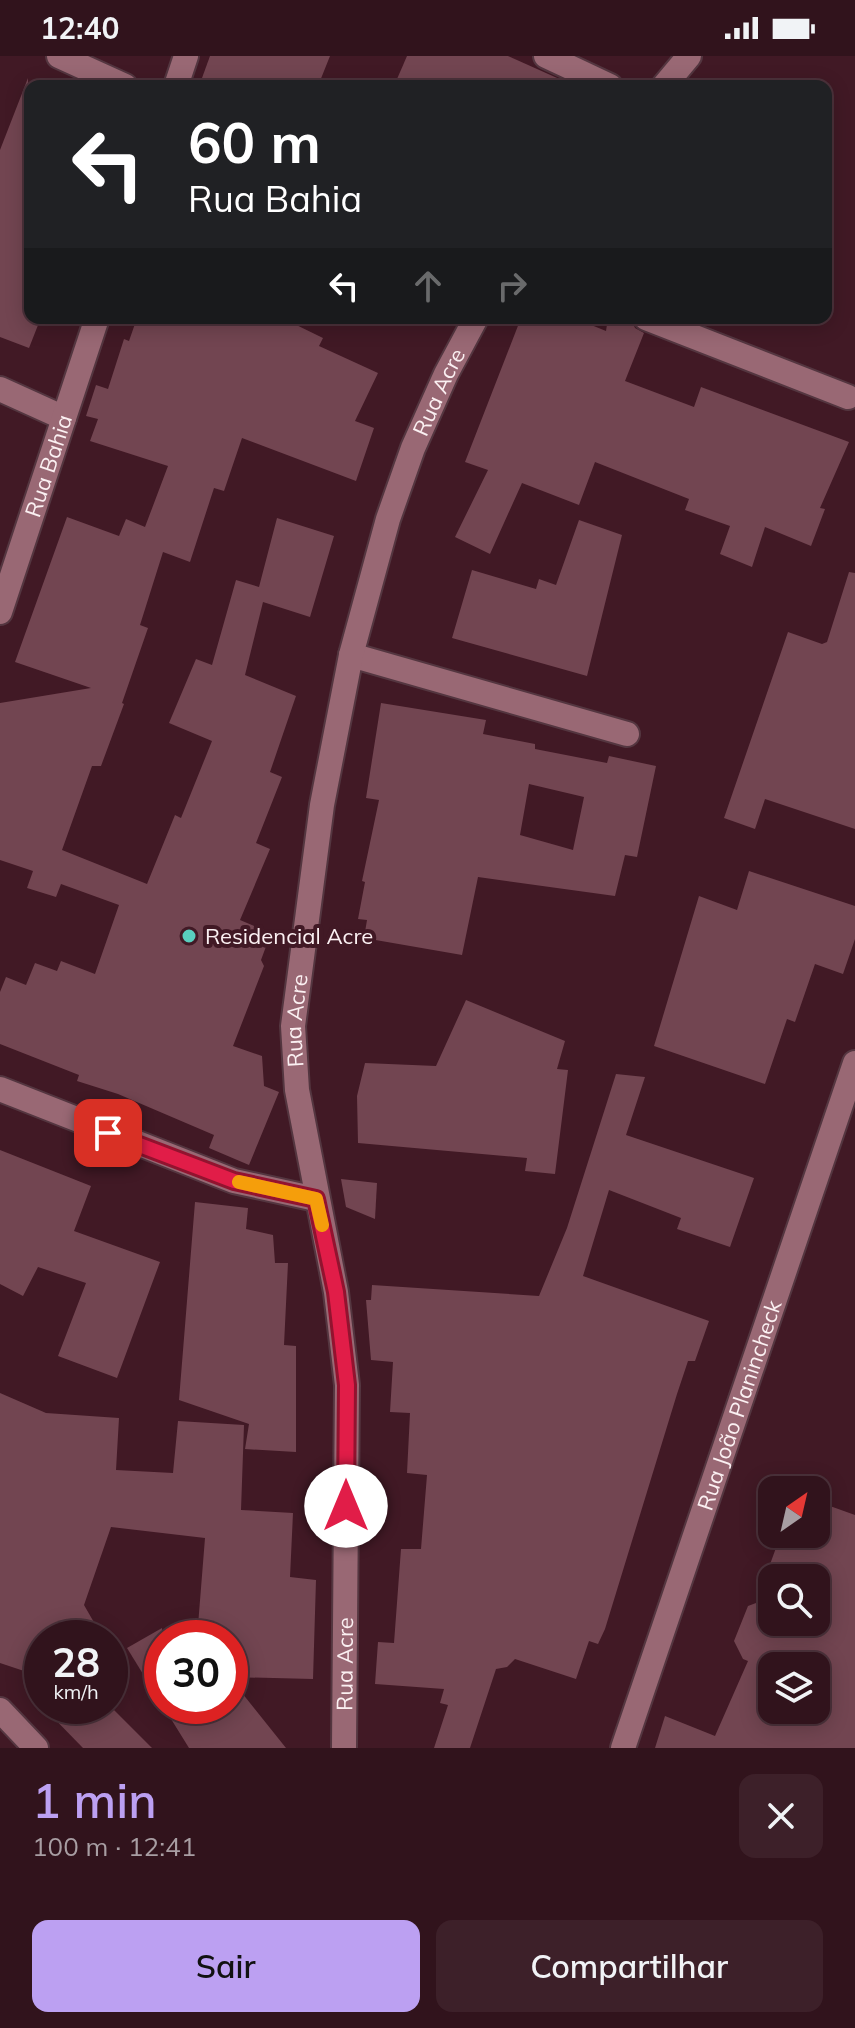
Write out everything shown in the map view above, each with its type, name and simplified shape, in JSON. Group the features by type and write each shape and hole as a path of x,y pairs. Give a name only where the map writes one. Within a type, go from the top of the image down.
{"street":[{"path":"59,56 112,80"},
{"path":"178,80 186,56"},
{"path":"546,56 597,80"},
{"path":"669,80 689,56"},
{"name":"Rua Bahia","path":"0,612 95,324"},
{"name":"Rua Acre","path":"344,1748 347,1385 336,1292 297,1090 293,1026 322,805 351,655 388,519 413,448 446,374 473,324"},
{"path":"661,324 848,397"},
{"path":"0,389 64,418"},
{"path":"351,655 627,734"},
{"name":"Rua João Planincheck","path":"623,1748 855,1063"},
{"path":"0,1089 234,1181 316,1199"},
{"path":"0,1710 36,1748"}],"building":[{"path":"210,56 330,56 320,80 202,78"},
{"path":"407,56 508,56 562,80 397,80"},
{"path":"24,88 24,324 38,324 29,348 0,337 0,150"},
{"path":"135,324 294,324 323,338 319,346 378,373 355,421 374,428 356,481 242,438 224,491 214,488 190,562 163,552 140,625 148,628 124,704 101,766 92,766 62,850 147,884 175,815 181,818 212,741 169,723 196,659 212,665 236,580 259,587 277,518 334,536 310,617 263,602 245,675 296,696 270,772 282,777 256,843 270,849 240,920 271,933 261,960 264,966 233,1046 262,1056 264,1086 279,1092 249,1165 209,1148 214,1135 118,1094 77,1081 79,1075 0,1044 0,992 6,977 26,985 35,963 57,971 61,961 95,974 119,905 61,884 56,897 27,888 33,871 0,860 0,703 91,688 15,662 67,517 119,536 126,519 145,527 168,466 90,441 98,419 86,416 96,385 108,389 124,339 129,341"},
{"path":"519,324 589,324 606,331 607,324 633,324 644,333 625,381 694,407 701,387 849,442 820,508 825,509 811,546 765,527 752,567 720,554 730,526 685,510 689,499 595,462 579,505 522,483 490,554 455,537 488,470 465,462"},
{"path":"579,520 622,535 587,676 452,638 472,570 536,589 539,579 556,585"},
{"path":"849,572 855,573 855,829 765,799 755,829 724,818 788,632 822,644 827,642"},
{"path":"381,703 486,720 483,734 535,744 535,749 607,763 609,756 656,766 637,857 625,855 615,896 478,877 462,955 364,938 367,920 358,919 365,882 362,881 379,800 366,798","holes":["529,784 584,797 573,850 520,835"]},
{"path":"749,871 855,906 855,939 843,974 815,964 795,1022 787,1019 765,1084 654,1046 699,896 737,910"},
{"path":"466,1000 565,1041 557,1069 568,1070 555,1174 525,1171 527,1158 358,1143 357,1096 365,1063 436,1066"},
{"path":"616,1074 645,1077 626,1135 754,1178 730,1247 677,1229 681,1218 609,1190 583,1276 709,1321 695,1361 688,1361 605,1629 598,1644 589,1641 576,1679 515,1659 507,1667 496,1669 470,1748 434,1748 448,1705 440,1703 444,1689 375,1684 378,1642 394,1643 401,1549 421,1549 427,1475 407,1473 410,1413 390,1412 393,1362 371,1360 366,1300 371,1300 372,1285 539,1296 567,1228"},
{"path":"0,1150 91,1186 74,1231 160,1262 117,1378 58,1356 86,1283 38,1267 23,1296 0,1284"},
{"path":"341,1179 377,1183 375,1219 346,1207"},
{"path":"195,1202 248,1208 246,1229 273,1235 275,1263 288,1263 284,1345 296,1346 296,1452 245,1449 249,1424 179,1400"},
{"path":"0,1393 46,1413 119,1418 116,1470 173,1473 178,1421 244,1425 241,1510 293,1513 290,1577 316,1580 313,1679 248,1677 248,1620 198,1620 205,1538 111,1527 84,1605 93,1620 24,1620 24,1671 0,1663"},
{"path":"830,1506 855,1515 855,1748 655,1748 665,1716 715,1736 748,1661 743,1659 734,1641 748,1606 756,1603 758,1597 758,1636 830,1636 830,1564 770,1564 776,1548 830,1548"},
{"path":"144,1638 144,1676 128,1650"},
{"path":"248,1700 286,1748 189,1748 174,1724 248,1724"},
{"path":"60,1724 128,1724 152,1748 83,1748"}],"slow traffic":[{"path":"239,1182 316,1199 322,1225"}],"place":[{"name":"Residencial Acre","path":"189,936"}],"route":[{"path":"108,1133 234,1181 316,1199 336,1292 347,1385 346,1506"}]}
